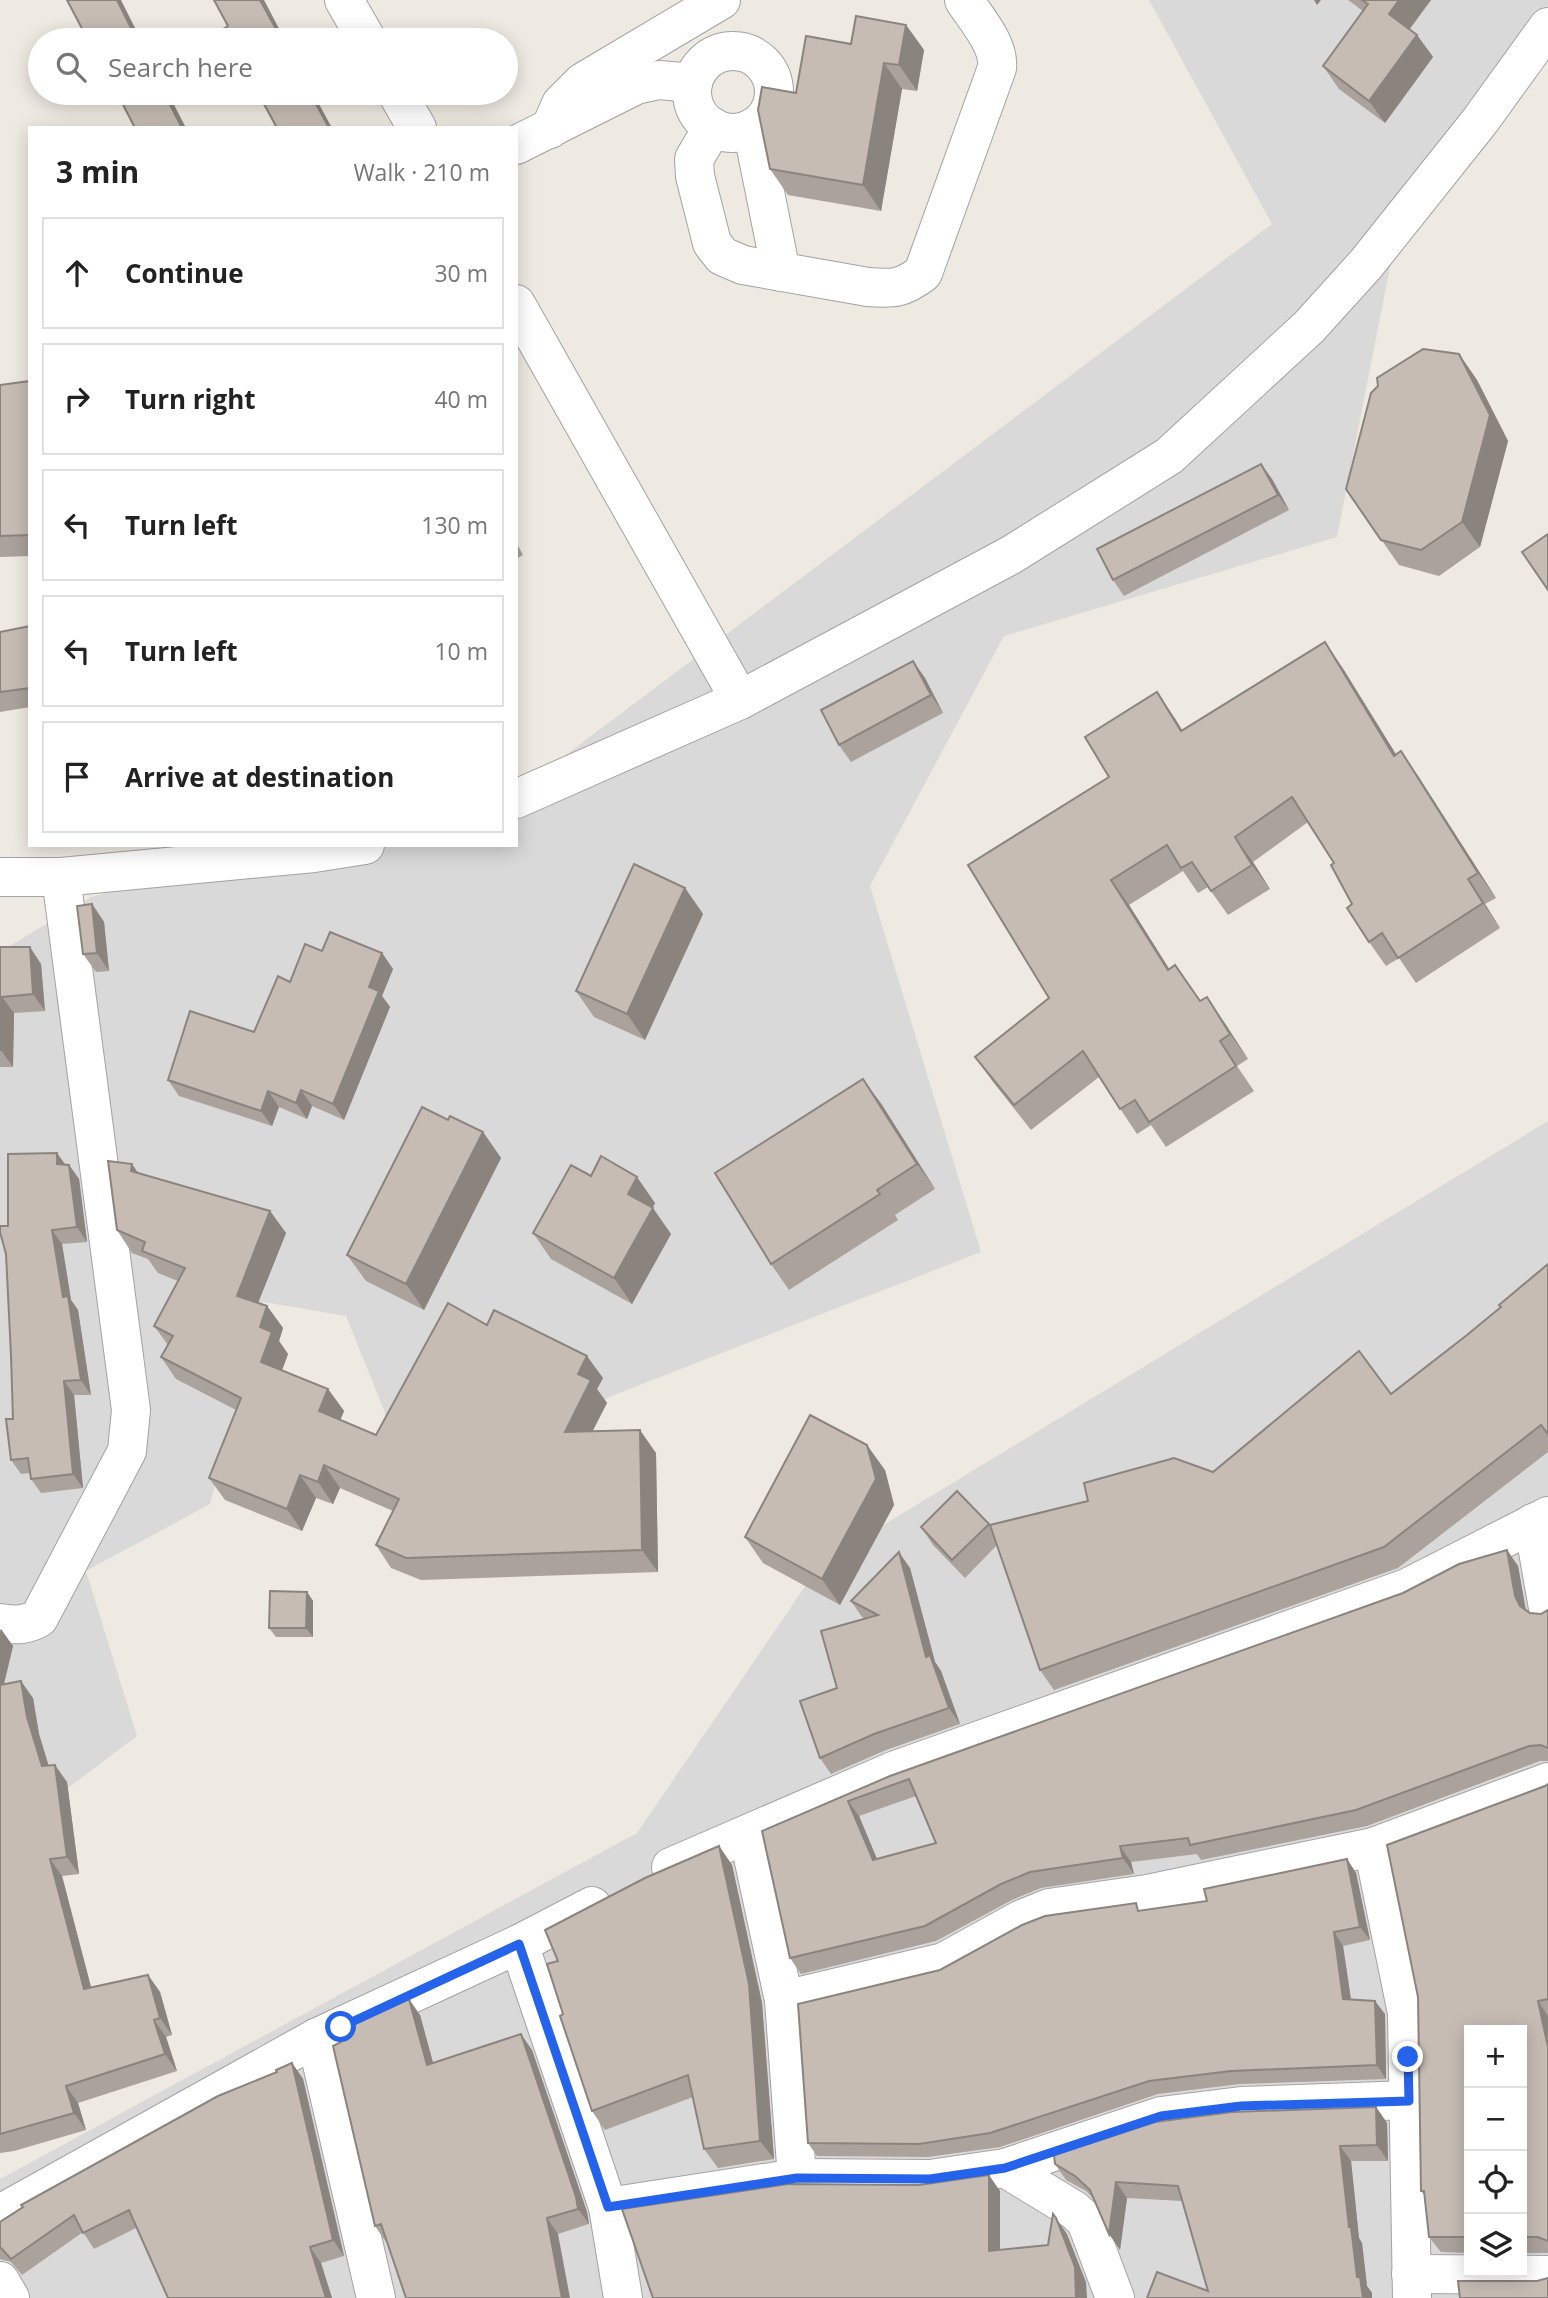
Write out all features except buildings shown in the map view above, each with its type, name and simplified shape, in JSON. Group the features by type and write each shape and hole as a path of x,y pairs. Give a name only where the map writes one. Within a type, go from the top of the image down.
{"street":[{"path":"344,0 360,28"},
{"path":"533,137 583,82 721,0"},
{"path":"713,127 694,159 695,176 712,243 723,256 743,265 781,272 887,289 905,286 923,274 998,60 993,46 964,0"},
{"path":"518,798 740,700 1011,555 1169,456 1309,327 1366,264 1480,121 1548,27"},
{"path":"732,50 746,52 758,58 773,81 771,108 764,120 752,128 733,133 713,127 703,120 696,109 692,96 693,83 698,70 718,53 732,50"},
{"path":"533,137 636,85 659,80 693,83"},
{"path":"404,105 416,126"},
{"path":"752,128 781,272"},
{"path":"518,308 740,700"},
{"path":"0,877 61,877 352,847"},
{"path":"0,1623 19,1626 39,1618 127,1451 131,1410 61,877"},
{"path":"0,2214 316,2038 519,1944 631,1886 893,1771 1408,1588 1541,1519 1548,1608"},
{"path":"784,2000 944,1962 1022,1919 1049,1908 1147,1894 1373,1847 1548,1782"},
{"path":"748,1834 784,2000 797,2178"},
{"path":"1373,1847 1407,2013 1412,2286 1548,2274"},
{"path":"519,1944 608,2207 623,2298"},
{"path":"316,2038 376,2298"},
{"path":"608,2207 797,2178 930,2179 1005,2168 1161,2116 1241,2106 1409,2101"},
{"path":"1005,2168 1074,2210 1086,2221 1115,2298"},
{"path":"0,2281 10,2298"}],"shaded area":[{"path":"1149,0 1548,0 1548,61 1402,206 1337,537 1004,636 870,886 981,1252 609,1397 429,1522 346,1316 263,1302 210,1504 86,1571 137,1736 0,1839 0,952 91,897 271,847 518,847 518,778 546,770 1272,224"},
{"path":"1548,1121 1548,2298 0,2298 0,2179 637,1833 821,1563"}],"route":[{"path":"341,2027 519,1944 608,2207 797,2178 930,2179 1005,2168 1161,2116 1241,2106 1409,2101 1408,2057"}]}
